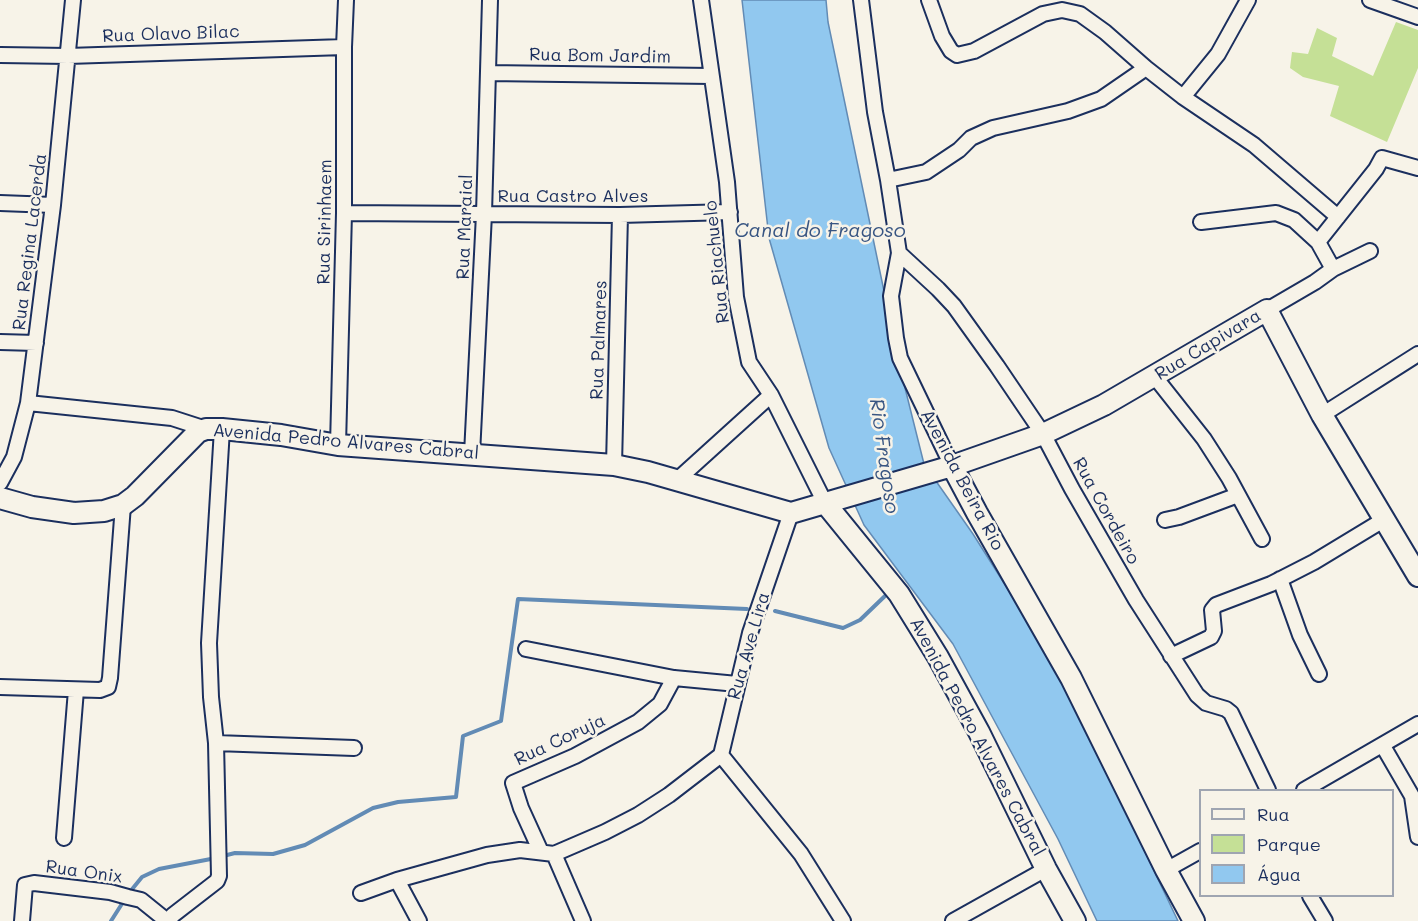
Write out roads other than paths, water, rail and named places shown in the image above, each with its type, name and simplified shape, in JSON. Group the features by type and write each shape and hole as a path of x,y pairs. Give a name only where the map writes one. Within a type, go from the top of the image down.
{"main road":[{"name":"Rua Capivara","path":"944,468 1043,434 1082,417 1155,377 1267,310"},
{"path":"1267,310 1323,415 1418,576"},
{"name":"Avenida Pedro Alvares Cabral","path":"123,506 198,432 214,429 281,435 338,445 614,465 648,472 791,513"},
{"path":"791,513 944,468"},
{"name":"Avenida Beira Rio","path":"944,468 977,513 1071,678 1166,870 1194,921"},
{"path":"0,498 32,507 74,513 104,511 123,506"},
{"name":"Avenida Pedro Alvares Cabral","path":"829,501 899,594 932,648 1075,921"}],"street":[{"name":"Rua Regina Lacerda","path":"0,483 14,457 28,404 54,205 73,0"},
{"name":"Rua Sirinhaem","path":"338,445 344,213 346,0"},
{"name":"Rua Maraial","path":"472,454 484,214 490,0"},
{"name":"Rua Riachuelo","path":"701,0 719,118 730,212 736,297 749,362 771,395 829,501"},
{"name":"Avenida Beira Rio","path":"861,0 875,112 899,253 891,296 900,358 944,468"},
{"path":"929,0 942,36 953,53 963,55 1035,17 1054,11 1070,11 1080,14 1183,97 1254,145 1338,217"},
{"path":"1183,97 1218,54 1248,0"},
{"path":"1370,0 1418,17"},
{"name":"Rua Olavo Bilac","path":"0,55 68,56 344,47"},
{"path":"888,180 926,172 959,150 971,138 993,128 1068,111 1101,99 1146,68"},
{"name":"Rua Bom Jardim","path":"488,73 711,76"},
{"path":"1318,242 1376,169 1382,158 1418,168"},
{"path":"0,203 54,205"},
{"name":"Rua Castro Alves","path":"344,213 621,215 730,212"},
{"path":"1201,222 1276,213 1294,220 1318,242 1333,268"},
{"name":"Rua Palmares","path":"614,465 621,215"},
{"name":"Rua Capivara","path":"1267,310 1315,282 1333,268 1370,251"},
{"name":"Rua Cordeiro","path":"899,253 954,306 1043,434 1111,558 1197,695 1206,703 1232,712 1268,789"},
{"path":"0,342 36,343"},
{"path":"1323,415 1418,354"},
{"path":"1155,377 1204,439 1262,539"},
{"path":"676,481 771,395"},
{"path":"28,404 172,418 214,429 209,643 216,743 220,867 217,880 168,921"},
{"path":"1165,520 1238,495"},
{"path":"0,687 100,690 108,687 123,506"},
{"name":"Rua Ave Lira","path":"721,754 757,609 791,513"},
{"path":"1171,656 1211,637 1214,631 1212,610 1216,605 1280,579 1314,562 1385,519"},
{"path":"1280,579 1300,635 1319,674"},
{"path":"526,650 674,678 737,684"},
{"name":"Rua Coruja","path":"548,853 520,808 513,783 575,756 638,722 660,704 674,678"},
{"path":"64,838 76,690"},
{"path":"1306,789 1418,724"},
{"path":"216,743 354,748"},
{"path":"1383,746 1412,796 1418,837"},
{"path":"361,893 397,880 488,855 520,850 548,853 605,832 669,795 721,754 801,854 843,921"},
{"path":"1166,870 1199,852"},
{"path":"548,853 583,921"},
{"path":"953,921 1046,869"},
{"path":"397,880 419,921"},
{"name":"Rua Onix","path":"22,921 25,885 34,883 141,900 168,921"},
{"path":"1311,897 1325,921"}],"water":[{"name":"Canal do Fragoso","path":"742,0 826,0 828,22 900,368 924,464 973,534 1086,713 1126,812 1178,921 1097,921 1058,839 953,644 864,525 829,448 769,238"}],"waterway":[{"path":"775,611 843,628 860,620 886,595"},
{"path":"223,856 235,853 273,854 305,845 373,808 398,802 456,797 463,736 501,721 518,599 747,609"},
{"path":"129,893 142,877 159,869 216,858"},
{"path":"111,921 125,899"}],"water label":[{"name":"Rio Fragoso","path":"884,456"}]}
